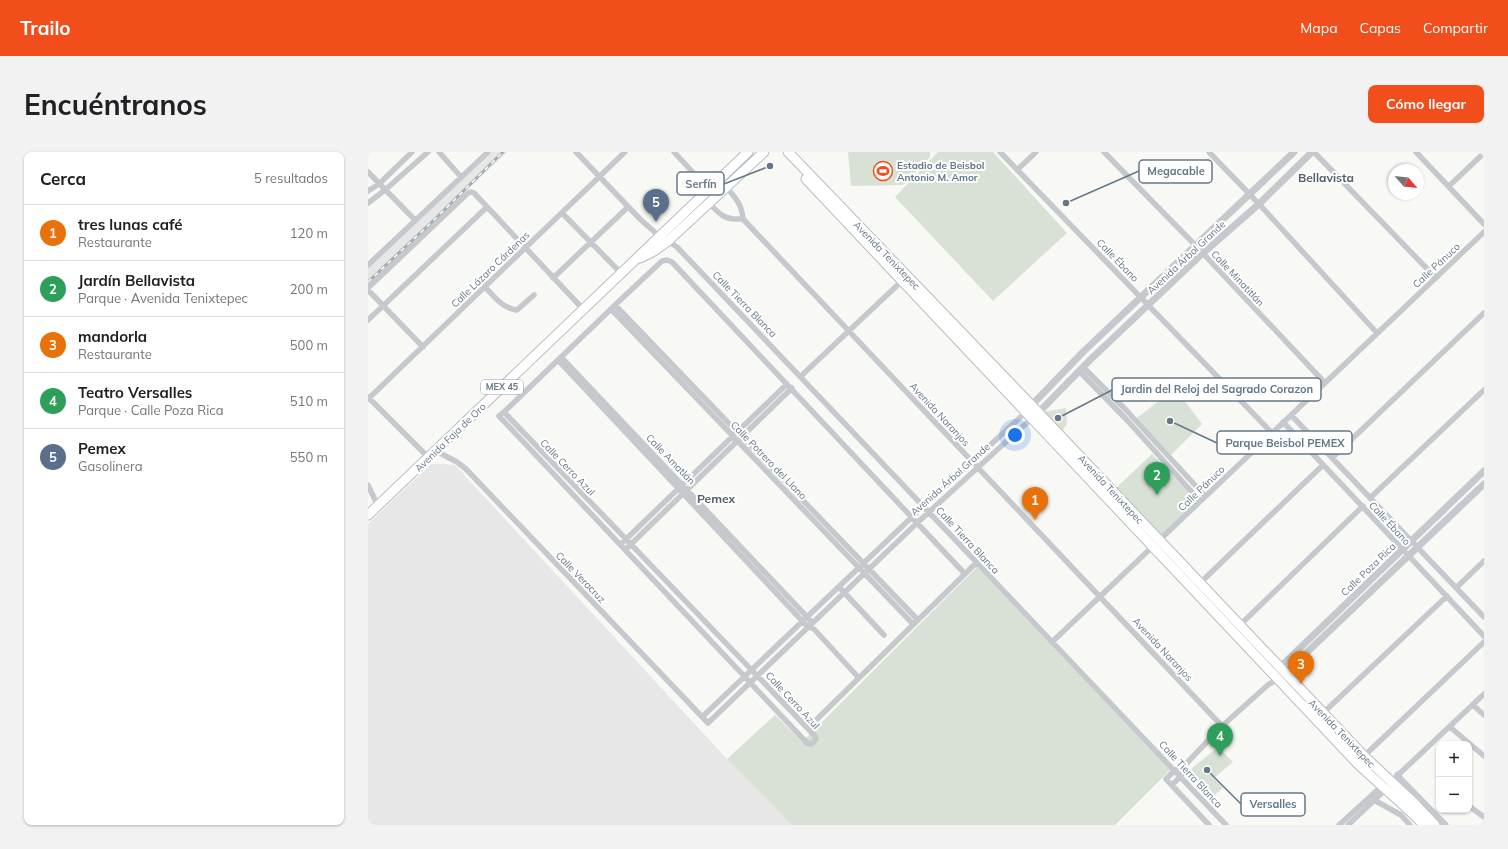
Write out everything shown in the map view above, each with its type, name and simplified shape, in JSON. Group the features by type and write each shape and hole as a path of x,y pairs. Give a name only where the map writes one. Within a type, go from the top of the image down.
{"main road":[{"name":"MEX 45","path":"635,259 748,152"},
{"name":"MEX 45","path":"635,259 644,257 668,241 764,152"},
{"name":"Avenida Tenixtepec","path":"780,152 843,214"},
{"name":"Avenida Tenixtepec","path":"788,152 843,214 904,279 968,345 1032,405 1156,543 1361,759 1414,803 1435,825"},
{"name":"Avenida Faja de Oro","path":"368,515 635,259"},
{"name":"Avenida Tenixtepec","path":"968,345 1028,416 1156,543 1200,583 1240,625 1279,673 1324,713 1361,759"},
{"name":"Avenida Tenixtepec","path":"1390,782 1410,810 1424,825"}],"street":[{"path":"368,191 379,184 412,152"},
{"path":"368,203 386,190 428,152"},
{"path":"439,152 461,177"},
{"path":"368,265 414,220 488,152"},
{"name":"Calle Tierra Blanca","path":"576,152 628,207 659,236 677,246 1226,825"},
{"name":"Calle Lázaro Cárdenas","path":"368,398 625,152"},
{"path":"674,152 709,190 712,200 724,218 730,220 743,220 741,205 726,187"},
{"name":"Calle Ébano","path":"1000,152 1149,304 1272,433"},
{"path":"1017,170 1036,152"},
{"name":"Calle Minatitlán","path":"1104,152 1203,253 1325,383"},
{"path":"1209,152 1378,333"},
{"name":"Avenida Árbol Grande","path":"708,723 978,467 1028,416 1032,405 1084,352 1294,152"},
{"path":"1313,152 1436,278"},
{"name":"Avenida Árbol Grande","path":"702,717 912,517 973,461 1028,416 1038,412 1149,304 1203,253 1259,204 1313,152"},
{"path":"1416,152 1484,224"},
{"path":"1449,186 1484,153"},
{"path":"368,172 414,220"},
{"path":"423,347 368,289 468,193 471,192 474,193 583,309"},
{"path":"368,320 487,207"},
{"path":"553,278 628,207"},
{"path":"562,213 621,274"},
{"name":"Avenida Naranjos","path":"743,220 849,330 1222,726"},
{"name":"Calle Pánuco","path":"1052,642 1484,232"},
{"path":"560,359 662,261 667,260 672,262 792,388 965,574"},
{"path":"801,376 904,279"},
{"path":"485,287 505,307 517,310 534,295"},
{"name":"Calle Potrero del Llano","path":"613,307 742,436 918,620"},
{"name":"Calle Potrero del Llano","path":"613,307 737,441 913,624"},
{"path":"1332,458 1484,313"},
{"name":"Calle Cerro Azul","path":"560,359 502,414 563,479 623,547 764,698 807,743 811,744 814,742 816,739 808,728 631,544 563,479"},
{"name":"Calle Amatlán","path":"560,359 808,617 811,626"},
{"path":"1081,369 1127,411 1205,496"},
{"path":"1081,369 1200,501"},
{"path":"623,547 626,540 787,384"},
{"path":"623,547 631,544 792,388"},
{"path":"1370,498 1484,390"},
{"path":"368,398 429,458"},
{"name":"Calle Ébano","path":"1291,415 1484,617"},
{"name":"Calle Ébano","path":"1283,422 1484,636"},
{"name":"Calle Veracruz","path":"436,451 457,462 466,469 708,723"},
{"path":"1200,583 1324,465"},
{"name":"Calle Poza Rica","path":"1175,770 1183,767 1222,726 1269,684 1402,549 1484,471"},
{"name":"Calle Poza Rica","path":"1279,673 1418,548 1484,484"},
{"path":"368,485 378,506"},
{"name":"Calle Amatlán","path":"686,491 803,621 811,626 859,678"},
{"path":"1240,625 1363,506"},
{"path":"1456,588 1484,561"},
{"path":"808,728 976,563"},
{"path":"839,587 884,635"},
{"path":"888,598 893,593"},
{"path":"1324,713 1447,596"},
{"path":"683,611 689,605"},
{"path":"1361,759 1484,642"},
{"path":"764,698 772,691"},
{"path":"1339,825 1390,782 1484,694"},
{"path":"773,707 780,700"},
{"path":"1473,705 1484,715"},
{"path":"1450,727 1484,756"},
{"path":"1172,785 1181,776 1183,767"},
{"path":"1175,770 1166,779 1209,825"},
{"path":"1348,825 1390,782 1400,779 1446,825"},
{"path":"1374,800 1401,815 1410,825"},
{"path":"1472,808 1484,817"}],"shaded area":[{"path":"491,152 507,152 368,284 368,268"},
{"name":"Estadio de Beisbol Antonio M. Amor","path":"848,152 930,152 930,157 903,185 851,186"},
{"path":"938,152 993,152 1067,233 993,301 895,197"},
{"path":"1175,388 1202,424 1171,455 1137,418"},
{"path":"1066,408 1067,424 1062,431 1043,412"},
{"path":"1152,454 1198,501 1160,537 1115,489"},
{"path":"431,464 455,465 727,759 792,825 368,825 368,524"},
{"path":"977,567 1170,770 1115,825 792,825 727,759 775,715 802,742"},
{"path":"1218,747 1233,762 1214,778 1223,788 1208,800 1185,774"}],"railway":[{"path":"368,282 503,152"}],"place":[{"name":"Serfín","path":"770,166"},
{"name":"Estadio de Beisbol Antonio M. Amor","path":"883,171"},
{"name":"Megacable","path":"1066,203"},
{"name":"Pemex","path":"656,222"},
{"name":"Jardin del Reloj del Sagrado Corazon","path":"1058,418"},
{"name":"Parque Beisbol PEMEX","path":"1170,421"},
{"name":"Jardín Bellavista","path":"1157,495"},
{"name":"tres lunas café","path":"1035,520"},
{"name":"mandorla","path":"1301,684"},
{"name":"Teatro Versalles","path":"1220,756"},
{"name":"Versalles","path":"1207,770"}],"district":[{"name":"Bellavista","path":"1326,178"},
{"name":"Pemex","path":"716,499"}]}
